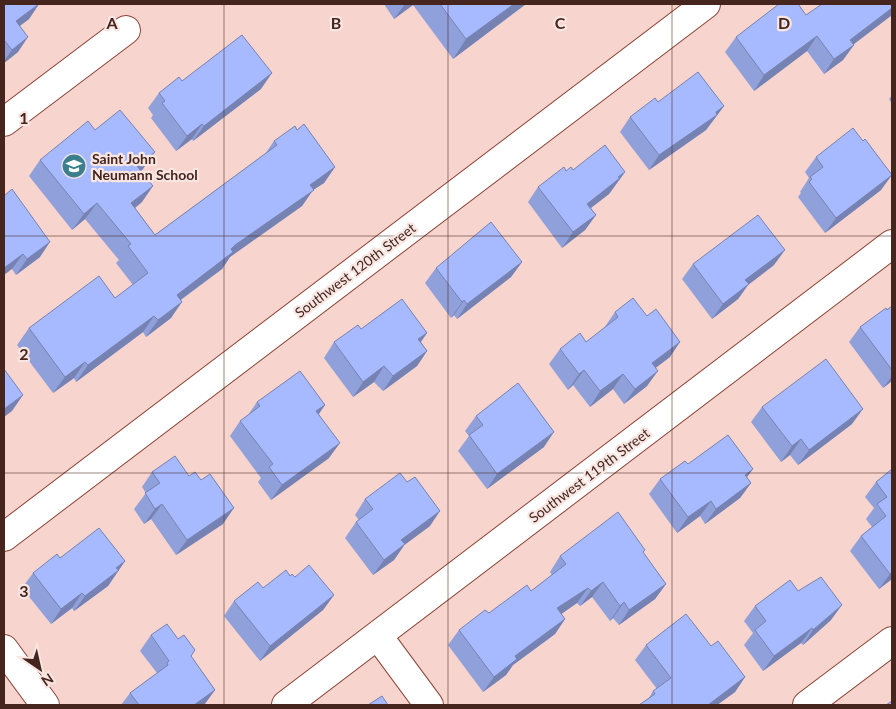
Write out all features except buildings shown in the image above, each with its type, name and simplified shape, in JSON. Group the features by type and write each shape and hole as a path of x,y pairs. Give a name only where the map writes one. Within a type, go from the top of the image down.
{"street":[{"name":"Southwest 120th Street","path":"4,537 682,13 706,4"},
{"path":"4,122 126,30"},
{"name":"Southwest 119th Street","path":"286,705 892,244"},
{"path":"378,636 429,705"},
{"path":"808,705 892,641"},
{"path":"4,649 45,705"}],"place":[{"name":"Saint John Neumann School","path":"74,166"}]}
